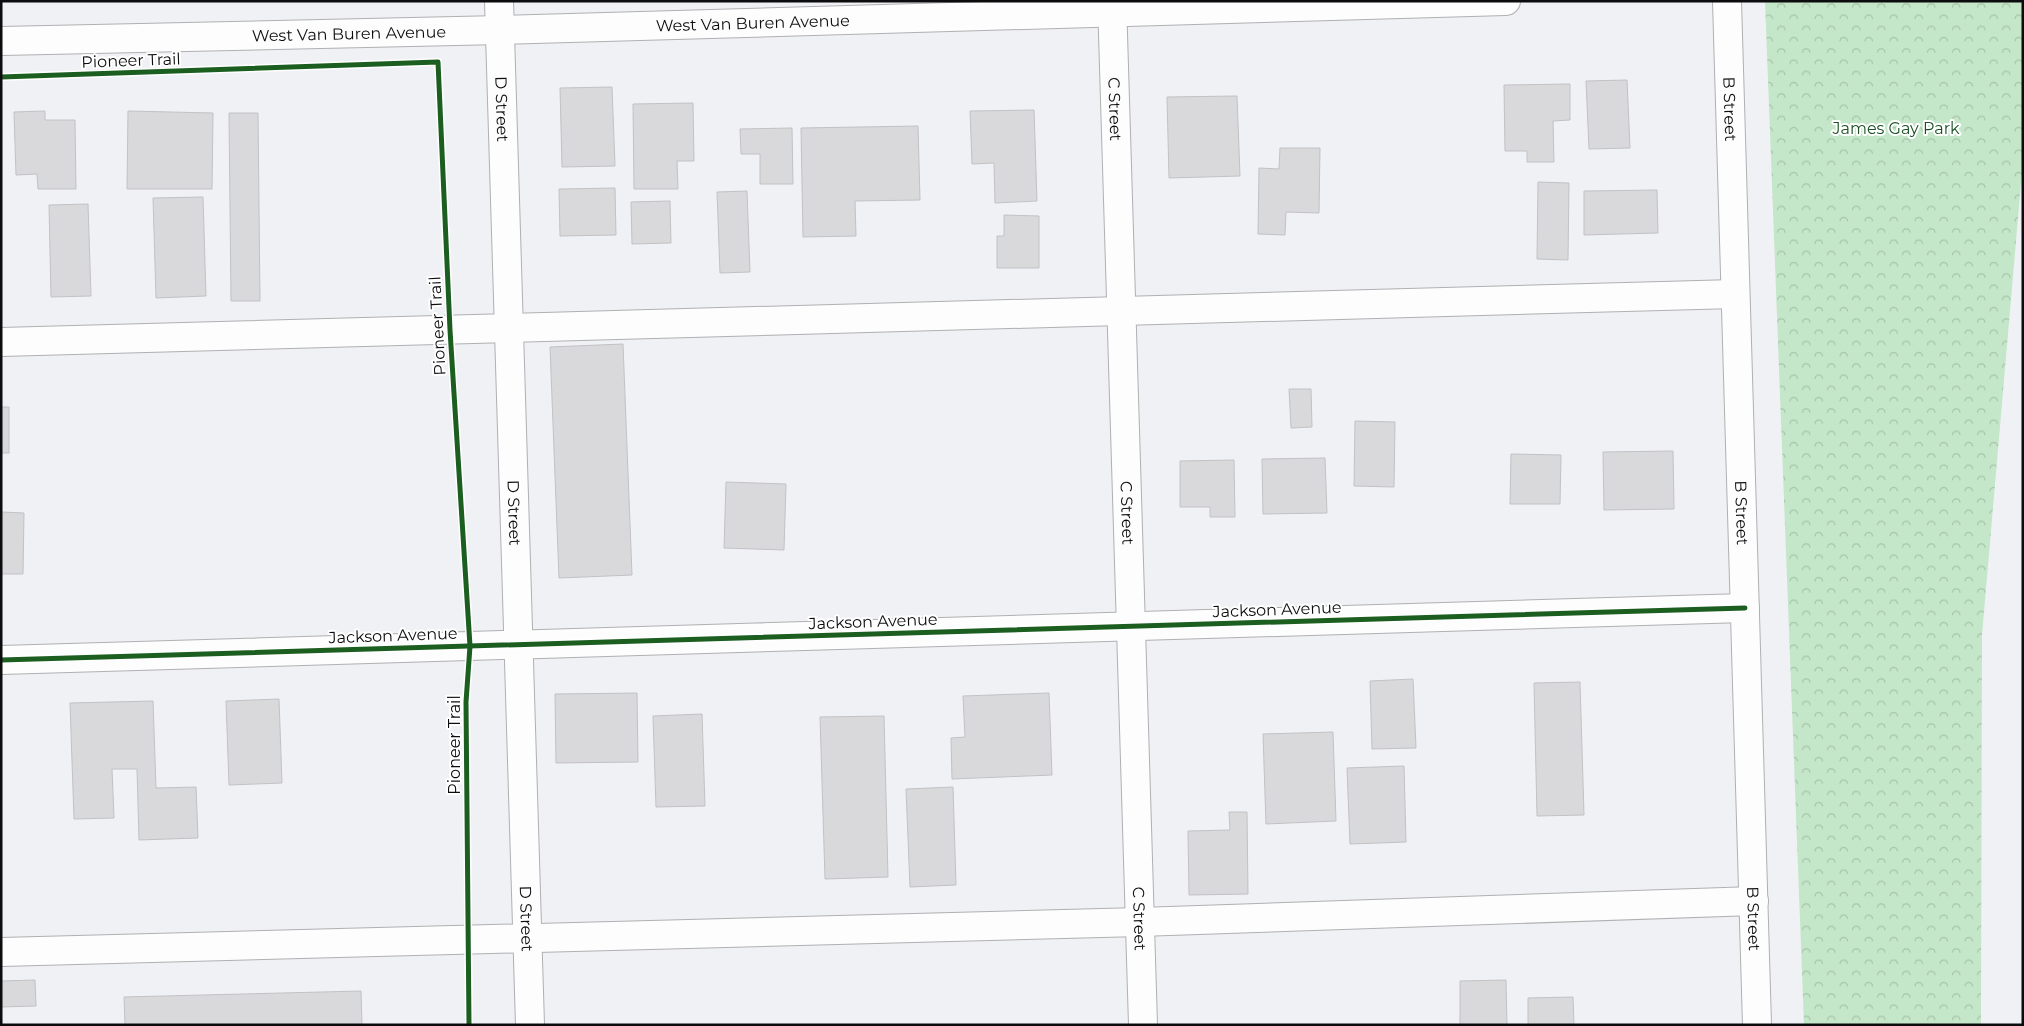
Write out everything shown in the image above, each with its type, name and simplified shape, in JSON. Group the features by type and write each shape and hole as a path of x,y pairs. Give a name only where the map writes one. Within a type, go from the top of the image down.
{"street":[{"name":"D Street","path":"499,1 530,1025"},
{"name":"West Van Buren Avenue","path":"1,42 500,30 1112,7 1506,1"},
{"name":"B Street","path":"1727,1 1757,1025"},
{"name":"C Street","path":"1112,7 1143,1025"},
{"path":"1,342 1735,294"},
{"name":"Jackson Avenue","path":"1,660 1745,608"},
{"path":"1,952 1140,922 1754,901"}],"green space":[{"name":"James Gay Park","path":"1765,1 2023,1 2023,160 1982,635 1981,1025 1804,1025"}],"building":[{"path":"1627,80 1630,148 1589,149 1586,81"},
{"path":"1570,84 1570,120 1553,121 1554,162 1527,162 1527,151 1505,151 1504,85"},
{"path":"612,87 615,166 562,167 560,88"},
{"path":"1237,96 1240,176 1169,178 1167,97"},
{"path":"693,103 694,161 677,161 678,189 634,189 633,104"},
{"path":"1034,110 1037,201 995,203 994,163 972,164 970,111"},
{"path":"45,111 45,120 75,120 76,189 38,189 37,174 16,175 14,112"},
{"path":"128,111 213,113 212,189 127,189"},
{"path":"229,113 258,113 260,301 231,301"},
{"path":"918,126 920,200 855,201 856,236 803,237 801,128"},
{"path":"792,128 793,184 760,184 760,154 741,154 740,129"},
{"path":"1280,148 1320,148 1319,213 1286,212 1285,235 1258,234 1259,168 1279,169"},
{"path":"1538,182 1569,183 1568,260 1537,259"},
{"path":"615,188 616,235 560,236 559,189"},
{"path":"1657,190 1658,233 1584,235 1584,191"},
{"path":"747,191 750,272 720,273 717,192"},
{"path":"203,197 206,296 156,298 153,198"},
{"path":"670,201 671,243 632,244 631,202"},
{"path":"88,204 91,296 51,297 49,205"},
{"path":"1004,215 1039,216 1039,268 997,268 997,236 1004,236"},
{"path":"623,344 632,575 559,578 550,347"},
{"path":"1289,389 1311,389 1312,427 1291,428"},
{"path":"1,407 9,407 9,453 1,453"},
{"path":"1355,421 1395,422 1394,487 1354,486"},
{"path":"1673,451 1674,509 1604,510 1603,452"},
{"path":"1511,454 1561,455 1560,504 1510,504"},
{"path":"1325,458 1327,513 1263,514 1262,459"},
{"path":"1234,460 1235,517 1210,517 1210,507 1180,507 1180,461"},
{"path":"726,482 786,484 784,550 724,548"},
{"path":"1,512 24,513 23,574 1,574"},
{"path":"1413,679 1416,748 1372,749 1370,681"},
{"path":"1580,682 1584,815 1537,816 1534,683"},
{"path":"637,693 638,762 556,763 555,694"},
{"path":"1049,693 1052,775 952,779 951,738 965,737 963,696"},
{"path":"279,699 282,783 229,785 226,701"},
{"path":"153,701 156,788 196,787 198,838 139,840 137,769 112,769 114,818 74,819 70,703"},
{"path":"702,714 705,806 656,807 653,716"},
{"path":"884,716 888,877 825,879 820,717"},
{"path":"1333,732 1336,821 1266,824 1263,734"},
{"path":"1404,766 1406,842 1350,844 1347,768"},
{"path":"953,787 956,885 910,887 906,789"},
{"path":"1229,812 1247,812 1248,894 1189,895 1188,831 1230,830"},
{"path":"35,980 36,1006 1,1007 1,981"},
{"path":"1506,980 1507,1025 1460,1025 1460,981"},
{"path":"361,991 362,1025 125,1025 124,997"},
{"path":"1573,997 1574,1025 1528,1025 1528,998"}],"cycle path":[{"name":"Pioneer Trail","path":"1,77 438,62 450,330 470,646 466,702 469,1025"},
{"path":"1,660 1745,608"}]}
